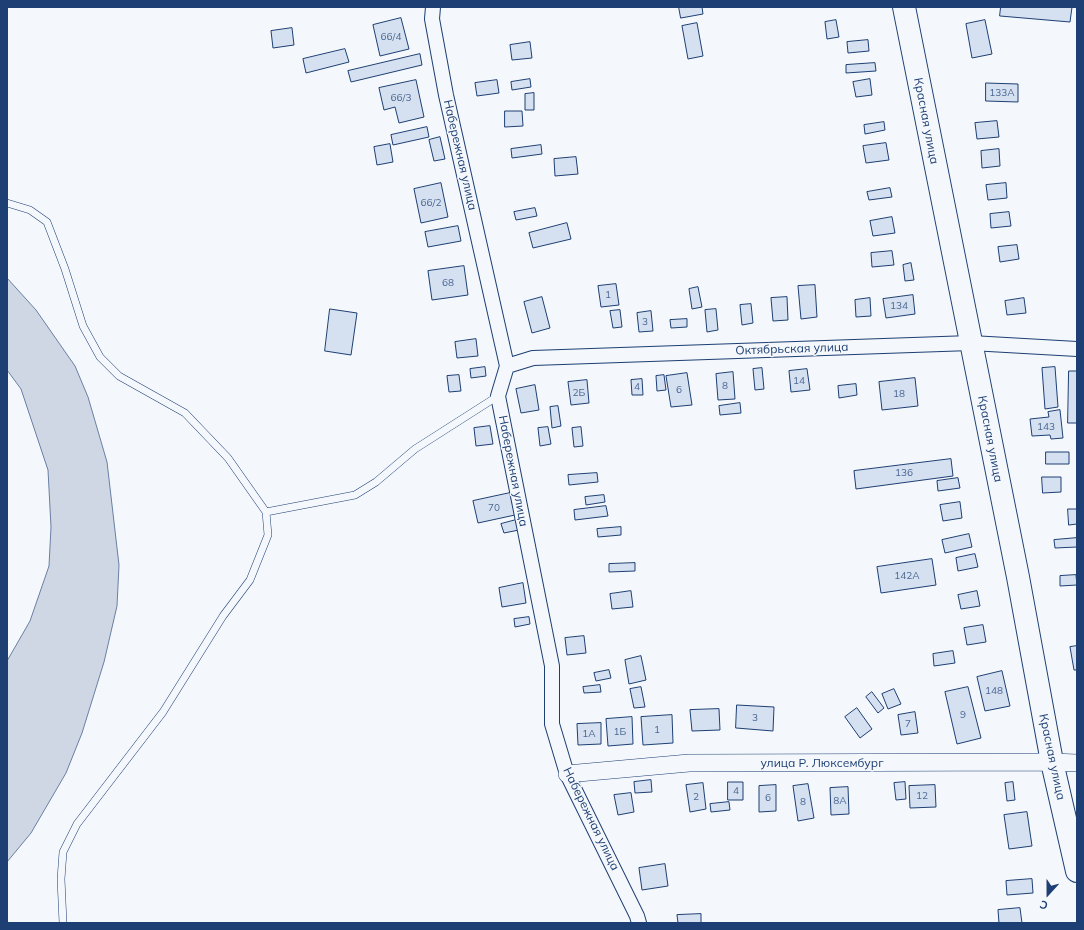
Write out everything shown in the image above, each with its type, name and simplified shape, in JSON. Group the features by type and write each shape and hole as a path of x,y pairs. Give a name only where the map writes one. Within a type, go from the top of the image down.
{"main road":[{"name":"Красная улица","path":"904,7 1018,577 1052,762 1077,871"}],"street":[{"name":"Набережная улица","path":"433,7 432,19 446,94 507,366 498,396 552,666 552,724 567,774 637,916 639,923"},
{"name":"Октябрьская улица","path":"507,366 533,358 971,343 1077,349"},
{"name":"улица Р. Люксембург","path":"567,774 689,763 1077,763"}],"lane":[{"path":"7,203 30,210 47,222 66,269 83,326 100,357 120,376 185,414 228,458 266,512 268,535 250,580 223,616 163,712 77,824 64,852 61,879 63,923"},
{"path":"266,512 355,495 376,482 415,450 498,396"}],"shaded area":[{"path":"7,278 36,310 75,366 88,397 107,462 119,565 117,606 104,662 82,733 66,773 31,833 7,862 7,661 30,621 49,566 51,527 48,470 21,389 7,370"}],"building":[{"path":"679,7 702,7 703,14 681,18"},
{"path":"1001,7 1072,7 1070,22 1000,16"},
{"path":"401,18 409,49 380,56 373,25"},
{"path":"836,20 839,37 827,39 825,22"},
{"path":"985,20 992,54 972,58 966,24"},
{"path":"697,23 703,56 688,59 682,26"},
{"path":"292,28 294,45 273,48 271,31"},
{"path":"868,40 869,51 848,53 847,42"},
{"path":"530,42 532,58 512,60 510,45"},
{"path":"345,49 349,62 306,73 303,59"},
{"path":"420,54 422,65 351,82 348,71"},
{"path":"875,63 876,71 846,73 846,65"},
{"path":"530,79 531,87 512,90 511,82"},
{"path":"870,79 872,95 856,97 853,82"},
{"path":"416,80 424,117 399,123 395,107 384,110 379,88"},
{"path":"497,80 499,93 477,96 475,83"},
{"path":"986,83 1018,84 1018,102 986,101"},
{"path":"534,93 534,110 525,110 525,94"},
{"path":"505,111 522,111 523,126 505,127"},
{"path":"997,121 999,137 977,139 975,123"},
{"path":"884,122 885,130 865,134 864,125"},
{"path":"427,127 429,137 393,145 391,135"},
{"path":"440,137 445,159 434,161 429,140"},
{"path":"886,143 889,160 866,163 863,146"},
{"path":"390,144 393,162 377,165 374,147"},
{"path":"541,145 542,154 512,158 511,149"},
{"path":"999,149 1000,166 982,168 981,151"},
{"path":"576,157 578,174 555,176 554,159"},
{"path":"441,183 448,217 421,223 414,189"},
{"path":"1006,183 1007,198 988,200 986,185"},
{"path":"890,188 892,197 869,200 867,192"},
{"path":"535,208 537,216 516,220 514,212"},
{"path":"1009,212 1011,226 991,228 990,214"},
{"path":"892,217 895,233 873,236 870,221"},
{"path":"567,223 571,239 533,248 529,233"},
{"path":"458,226 461,241 428,247 425,232"},
{"path":"1017,245 1019,259 1000,262 998,247"},
{"path":"892,251 894,265 872,267 871,253"},
{"path":"911,263 914,280 905,281 903,265"},
{"path":"464,266 468,295 432,300 428,271"},
{"path":"616,284 619,305 601,307 598,286"},
{"path":"815,285 817,317 801,319 798,286"},
{"path":"698,287 702,307 692,309 689,289"},
{"path":"913,295 915,314 886,318 883,299"},
{"path":"542,297 550,328 532,333 524,302"},
{"path":"787,297 788,320 773,321 771,298"},
{"path":"870,298 871,316 856,317 855,300"},
{"path":"1024,298 1026,313 1007,315 1005,301"},
{"path":"751,304 753,323 742,325 740,305"},
{"path":"330,309 357,313 351,355 325,351"},
{"path":"716,309 718,330 707,332 705,310"},
{"path":"620,310 622,327 613,328 610,311"},
{"path":"651,311 653,331 639,332 637,313"},
{"path":"687,319 687,327 671,328 670,320"},
{"path":"476,339 478,356 457,358 455,342"},
{"path":"485,367 486,376 471,378 470,369"},
{"path":"1055,367 1058,407 1045,409 1042,368"},
{"path":"762,368 764,389 755,390 753,369"},
{"path":"807,369 810,390 791,392 789,371"},
{"path":"1069,371 1077,371 1077,423 1068,423"},
{"path":"733,372 735,399 718,400 716,374"},
{"path":"687,373 692,405 671,407 666,376"},
{"path":"459,375 461,391 449,392 447,376"},
{"path":"664,375 666,390 657,391 656,376"},
{"path":"915,378 918,406 882,410 879,382"},
{"path":"642,379 643,395 632,395 631,380"},
{"path":"587,380 589,403 571,405 568,382"},
{"path":"856,384 857,395 839,398 838,386"},
{"path":"535,385 539,410 521,413 516,389"},
{"path":"740,403 741,413 720,415 719,406"},
{"path":"558,406 561,426 552,428 550,407"},
{"path":"1060,410 1063,438 1051,439 1050,435 1032,436 1030,419 1049,417 1048,412"},
{"path":"490,426 493,444 476,446 474,428"},
{"path":"548,427 551,444 540,446 538,428"},
{"path":"581,427 583,446 574,447 572,428"},
{"path":"1046,452 1069,452 1069,464 1046,464"},
{"path":"951,459 953,476 856,489 854,471"},
{"path":"597,473 598,482 569,485 568,475"},
{"path":"1042,477 1061,477 1061,492 1043,493"},
{"path":"958,478 960,488 938,491 937,481"},
{"path":"510,493 515,515 478,523 473,501"},
{"path":"604,495 605,502 586,505 585,497"},
{"path":"960,502 962,518 943,521 940,505"},
{"path":"606,506 608,516 575,520 574,510"},
{"path":"1068,509 1077,509 1077,524 1069,525"},
{"path":"516,520 519,530 504,533 501,524"},
{"path":"621,527 621,535 598,537 597,529"},
{"path":"969,534 972,547 945,553 942,540"},
{"path":"1077,538 1077,547 1055,548 1054,540"},
{"path":"975,554 978,567 958,571 956,558"},
{"path":"932,559 936,585 881,593 877,567"},
{"path":"635,563 635,571 609,572 609,564"},
{"path":"1076,575 1077,585 1060,586 1060,576"},
{"path":"523,583 526,603 502,607 499,588"},
{"path":"631,591 633,607 612,609 610,594"},
{"path":"977,591 980,606 961,609 958,595"},
{"path":"529,617 530,624 515,627 514,619"},
{"path":"983,625 986,642 967,645 964,628"},
{"path":"584,636 586,653 567,655 565,638"},
{"path":"1077,646 1077,670 1074,670 1070,647"},
{"path":"953,651 955,663 934,666 933,654"},
{"path":"641,656 646,680 629,684 625,660"},
{"path":"609,670 611,678 596,681 594,673"},
{"path":"1002,671 1010,706 985,711 977,677"},
{"path":"600,685 601,692 584,693 583,687"},
{"path":"641,687 645,707 634,708 630,689"},
{"path":"968,687 981,738 957,744 945,692"},
{"path":"894,689 901,704 888,709 882,694"},
{"path":"872,692 884,708 878,713 866,697"},
{"path":"737,705 774,707 773,731 736,728"},
{"path":"857,708 872,729 860,738 845,717"},
{"path":"719,709 720,730 692,731 690,710"},
{"path":"915,712 918,733 901,735 898,715"},
{"path":"672,715 673,743 643,745 641,717"},
{"path":"632,717 633,744 608,746 606,719"},
{"path":"601,723 601,744 578,745 577,724"},
{"path":"651,780 652,792 635,793 634,782"},
{"path":"728,782 743,782 743,800 728,800"},
{"path":"905,782 906,799 896,800 894,783"},
{"path":"1013,782 1015,800 1007,801 1005,783"},
{"path":"703,783 706,809 690,812 686,785"},
{"path":"808,784 814,818 798,821 793,786"},
{"path":"776,785 776,811 759,812 759,786"},
{"path":"935,785 936,807 910,808 909,786"},
{"path":"848,787 849,814 831,815 830,788"},
{"path":"631,793 634,812 618,815 614,795"},
{"path":"729,802 730,810 711,812 710,804"},
{"path":"1027,812 1032,846 1009,849 1004,815"},
{"path":"665,864 668,886 642,890 639,868"},
{"path":"1032,879 1033,893 1007,895 1006,881"},
{"path":"1020,908 1022,923 999,923 998,910"},
{"path":"701,914 701,923 678,923 677,915"}]}
